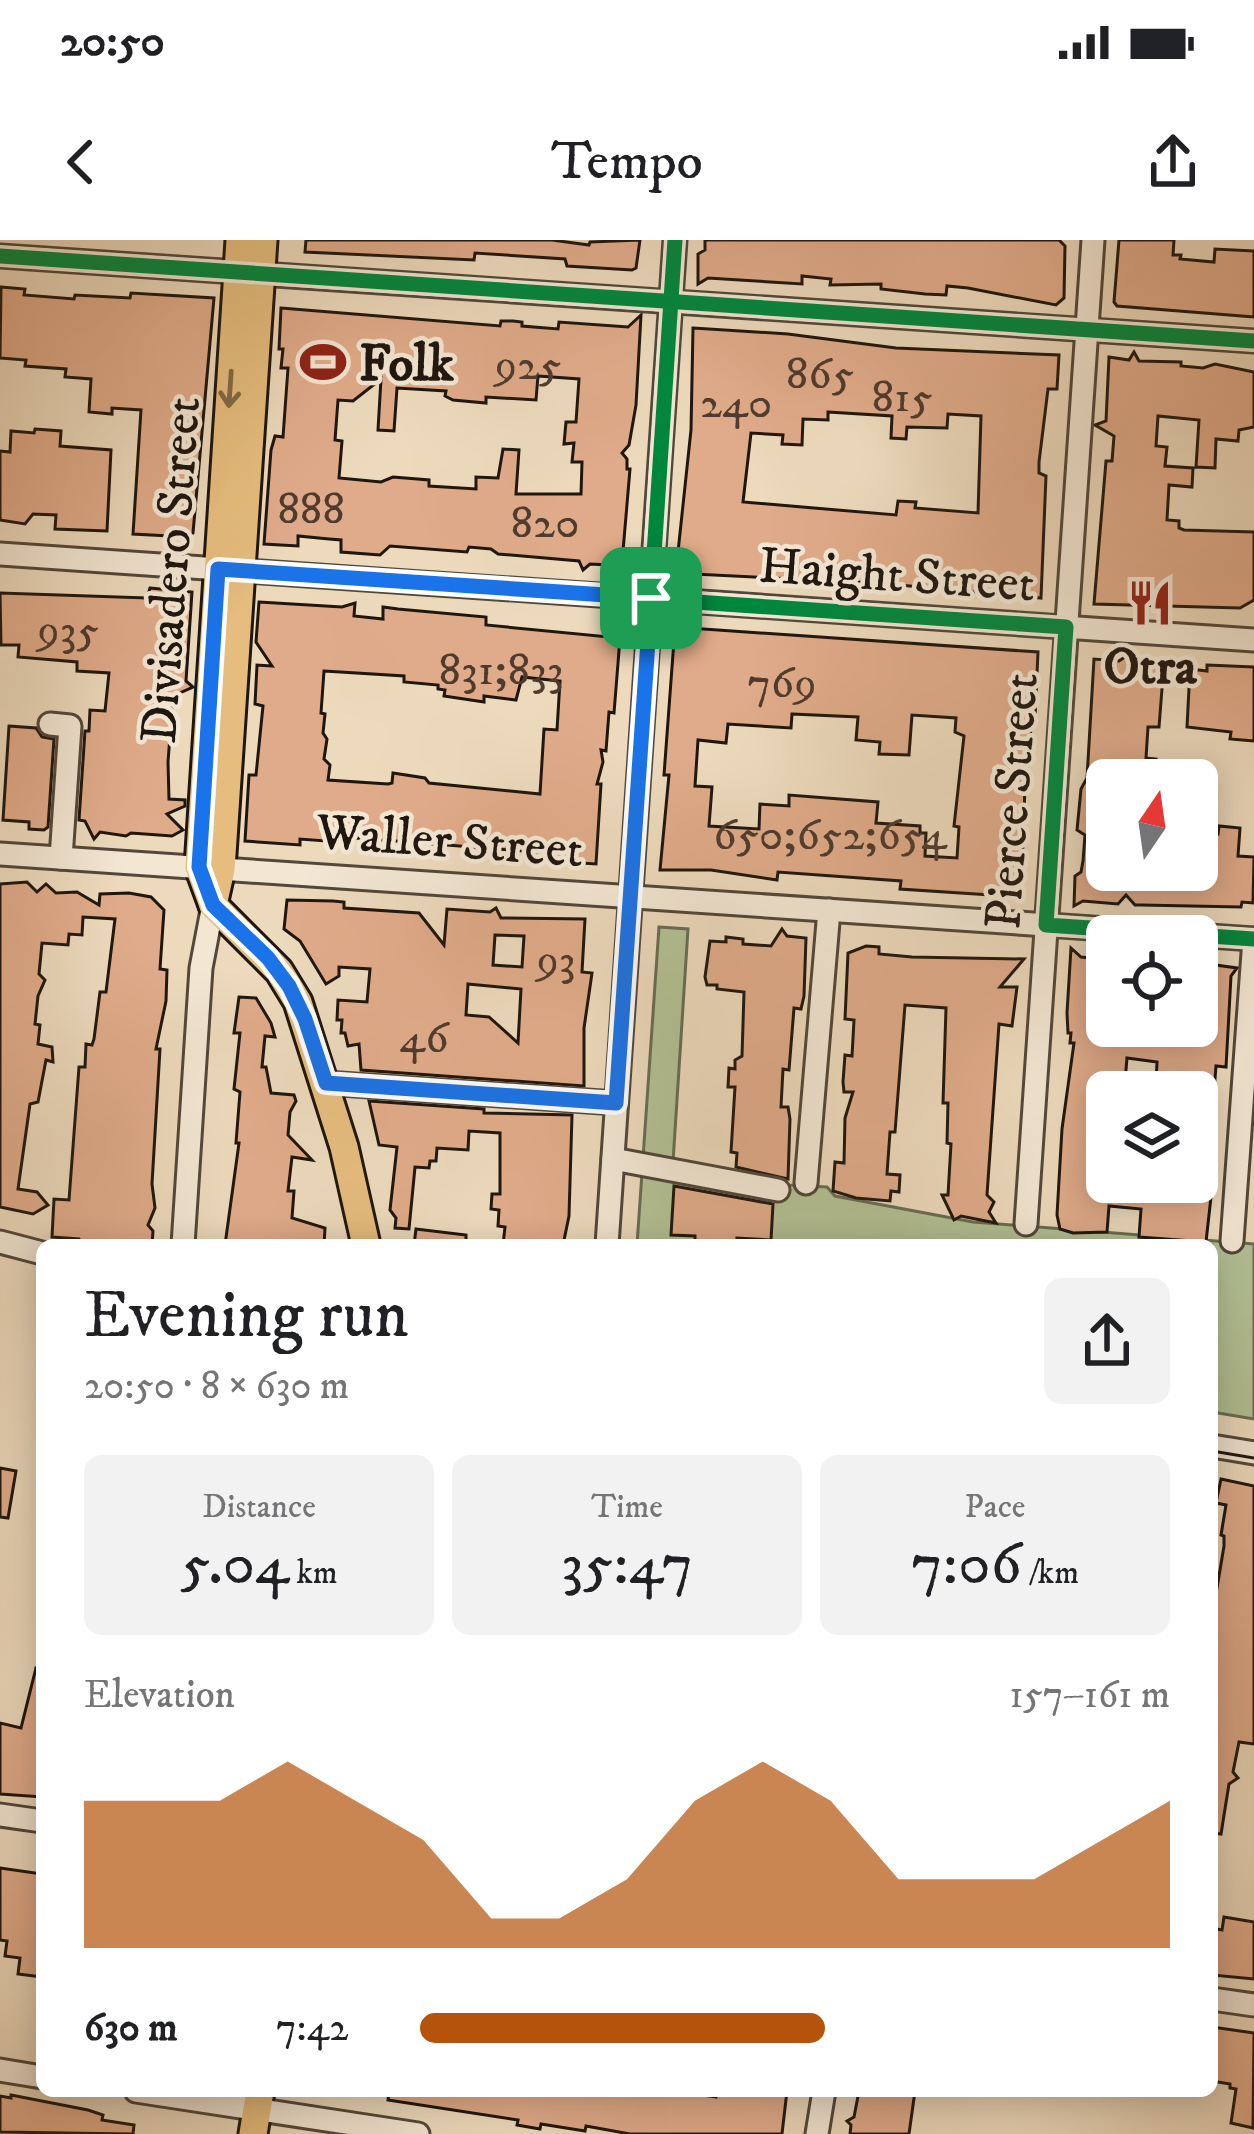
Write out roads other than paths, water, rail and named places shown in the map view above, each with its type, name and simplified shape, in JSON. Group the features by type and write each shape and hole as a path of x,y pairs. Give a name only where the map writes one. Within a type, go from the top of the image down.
{"main road":[{"name":"Divisadero Street","path":"213,905 210,868 249,273 240,240"},
{"name":"Divisadero Street","path":"249,273 263,240"},
{"path":"213,905 268,958 305,1019 365,1239"}],"street":[{"path":"607,1239 675,240"},
{"name":"Pierce Street","path":"1026,1224 1093,240"},
{"path":"0,256 1254,341"},
{"name":"Haight Street","path":"0,554 1254,640"},
{"path":"50,724 70,726 61,858"},
{"name":"Waller Street","path":"0,854 1254,939"},
{"path":"183,1239 201,968 213,905"},
{"path":"806,1184 829,910"},
{"path":"1232,1241 1254,939"},
{"path":"326,1083 616,1103"},
{"path":"613,1159 778,1190"},
{"path":"0,1242 36,1251"},
{"path":"1218,1447 1254,1453"},
{"path":"0,1815 36,1821"},
{"path":"1218,2000 1254,2005"},
{"path":"0,2070 36,2076"},
{"path":"171,2097 418,2134"},
{"path":"817,2134 823,2097"}],"tram line":[{"path":"1218,1452 1254,1458"}],"place":[{"name":"Folk","path":"323,362"},
{"name":"Otra","path":"1150,603"}]}
